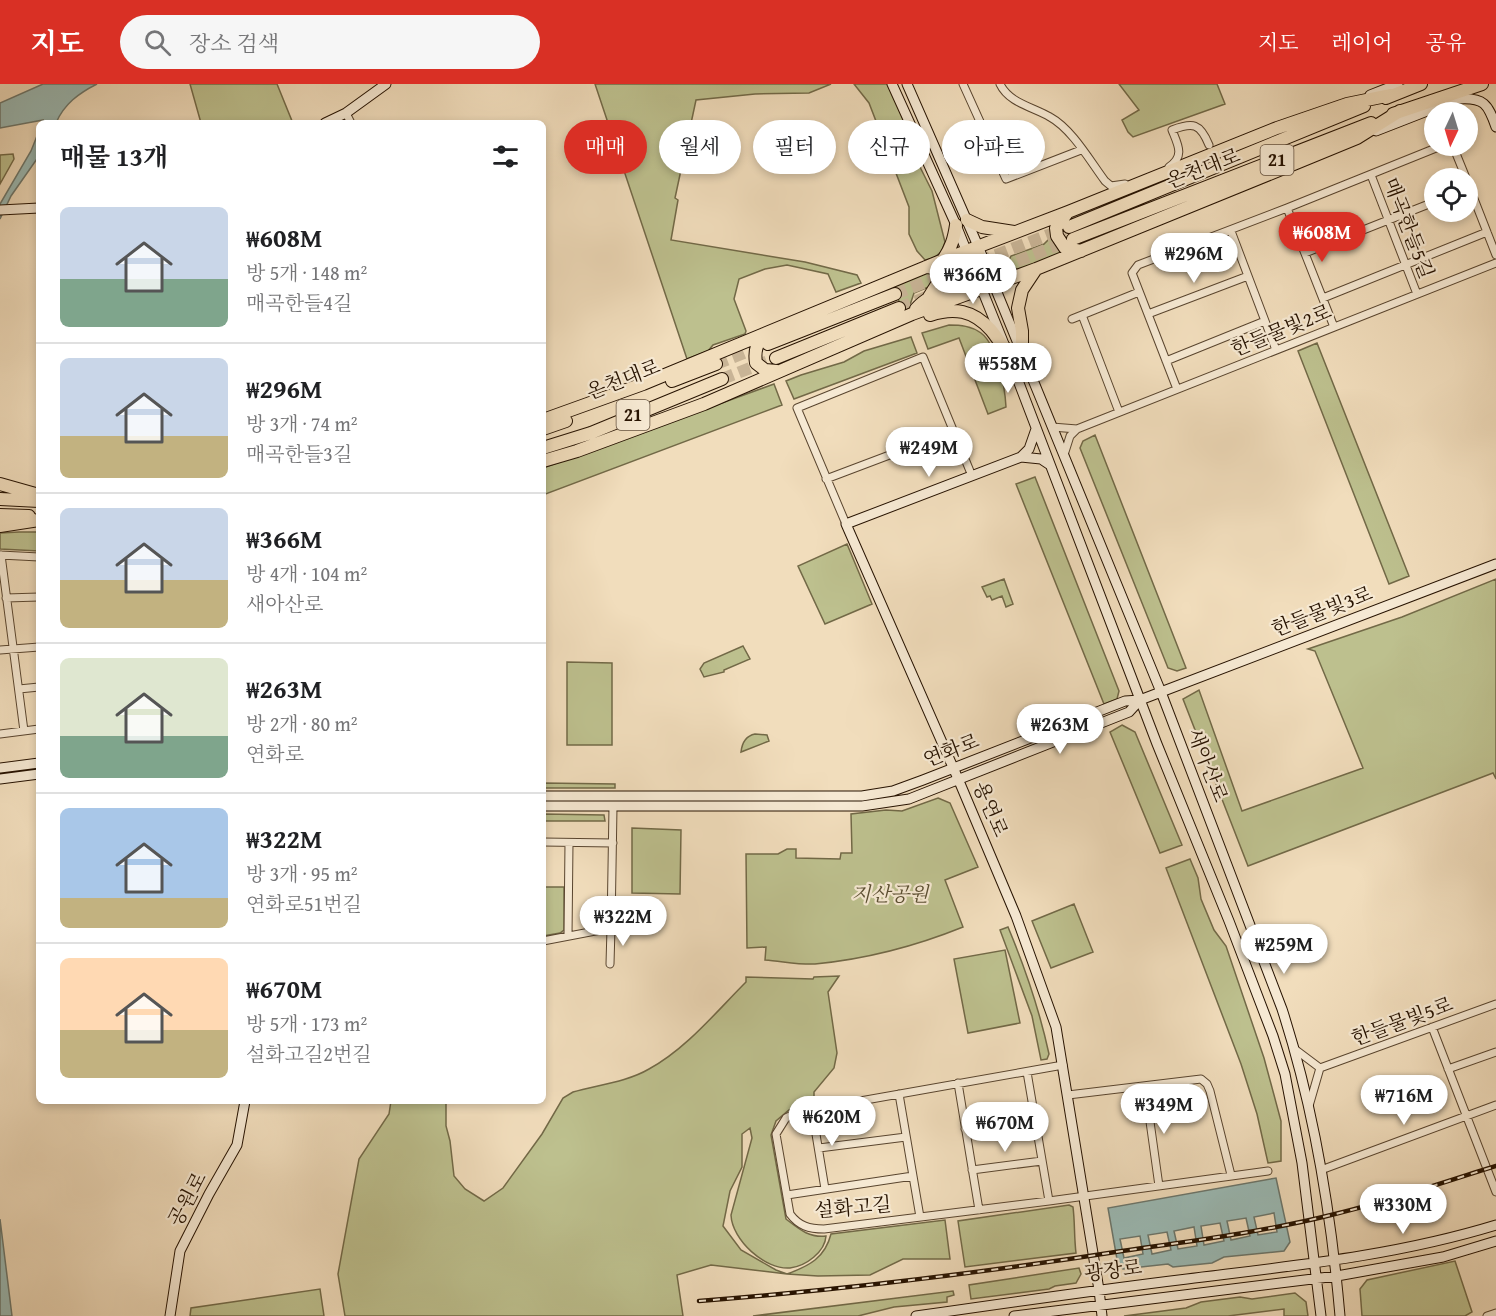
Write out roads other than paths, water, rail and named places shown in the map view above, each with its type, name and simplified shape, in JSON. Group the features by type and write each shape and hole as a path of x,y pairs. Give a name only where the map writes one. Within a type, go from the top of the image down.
{"highway":[{"name":"온천대로","path":"1421,84 1071,233 1400,111 1482,84"},
{"path":"899,308 765,370 756,363 754,353 757,344 926,267 1068,213 1208,151 1222,151 1277,128 1347,104 1391,96"},
{"path":"546,460 704,404 777,364 886,326 912,314 1082,251 1357,138 1400,111"},
{"path":"1068,213 1056,228 1057,236 1065,248 1082,251"},
{"path":"943,260 951,249 961,222 1015,232"},
{"path":"929,297 964,283 975,273 979,256 978,246"},
{"path":"912,314 929,297 941,278 936,268 926,267"},
{"path":"1022,352 1023,331 1018,308 1022,290 1036,269"},
{"path":"546,419 895,294"},
{"path":"886,326 899,326 943,310 958,309 983,322 1006,349"},
{"name":"온천대로","path":"546,428 601,409 716,363"},
{"name":"온천대로","path":"546,447 591,432 722,379"},
{"path":"0,484 36,494"},
{"path":"0,499 36,501"},
{"path":"0,515 36,518"},
{"path":"0,526 36,519"}],"main road":[{"path":"331,120 346,113 386,84"},
{"path":"892,84 961,222"},
{"path":"907,84 961,222"},
{"path":"1347,104 1398,84"},
{"path":"1357,138 1458,99 1471,98 1482,101 1489,108 1496,127"},
{"path":"0,210 34,208"},
{"name":"새아산로","path":"961,222 978,246 1161,692 1282,1009 1296,1050 1309,1106 1335,1261 1340,1316"},
{"name":"새아산로","path":"961,222 966,251 1273,1036 1285,1074 1298,1142 1320,1316"},
{"path":"846,524 1021,457 1029,449 1036,429"},
{"path":"1021,457 1041,459 1050,465"},
{"name":"용연로","path":"846,524 1032,954 1056,1027 1100,1290 1102,1316"},
{"name":"한들물빛3로","path":"1140,700 1496,564"},
{"name":"연화로","path":"546,796 862,796 893,791 1125,701 1140,700"},
{"name":"연화로","path":"546,806 862,806 909,799 1129,712 1140,700"},
{"path":"0,768 36,763"},
{"path":"0,779 36,774"},
{"name":"공원로","path":"170,1316 180,1251 237,1145 244,1104"},
{"name":"광장로","path":"916,1316 1100,1290 1335,1261 1434,1243 1496,1225"},
{"name":"광장로","path":"1014,1316 1336,1276 1443,1257 1496,1241"}],"street":[{"path":"963,84 1006,179 1081,150"},
{"path":"1000,84 1006,95 1058,122 1105,181 1112,186 1171,166 1177,160 1179,152 1172,130 1188,124 1203,131 1208,151"},
{"path":"346,113 350,120"},
{"path":"1177,389 1132,273 1138,265 1231,231 1424,153"},
{"name":"매곡한들5길","path":"1371,175 1417,294"},
{"path":"1305,253 1424,206"},
{"path":"1287,208 1334,327"},
{"path":"1478,210 1496,255"},
{"path":"1231,231 1276,350"},
{"path":"1323,298 1487,232"},
{"name":"한들물빛2로","path":"1077,429 1496,263"},
{"path":"1148,314 1248,276"},
{"path":"1072,319 1139,292"},
{"path":"1082,315 1119,412"},
{"path":"1166,361 1265,321"},
{"name":"용연로","path":"846,524 797,408 923,357 972,476"},
{"path":"1052,427 1077,429"},
{"path":"1064,456 1070,436 1077,429"},
{"path":"826,479 953,431"},
{"path":"24,731 1,555 36,556"},
{"path":"6,598 36,597"},
{"path":"0,650 36,647"},
{"path":"19,689 36,687"},
{"path":"0,734 36,729"},
{"path":"609,964 613,807"},
{"path":"546,842 613,843"},
{"path":"568,936 569,843"},
{"path":"546,940 611,928"},
{"name":"한들물빛5로","path":"1320,1068 1496,1004"},
{"path":"1432,1027 1496,1192"},
{"path":"1296,1050 1320,1068 1309,1106"},
{"path":"1448,1069 1496,1052"},
{"name":"설화고길","path":"1063,1065 798,1112 786,1118 776,1134 790,1214 796,1221 814,1229 1049,1202 1083,1196"},
{"path":"1027,1072 1049,1202"},
{"path":"1068,1095 1201,1079 1207,1084 1231,1175"},
{"path":"958,1083 979,1210"},
{"path":"1145,1086 1160,1186"},
{"path":"899,1094 920,1217"},
{"path":"1321,1170 1496,1105"},
{"name":"설화고길","path":"812,1110 825,1189"},
{"path":"965,1129 1034,1120"},
{"path":"819,1148 906,1137"},
{"path":"972,1170 1042,1161"},
{"path":"1083,1196 1268,1171"},
{"path":"787,1195 913,1176"},
{"path":"1487,1316 1496,1313"}],"water":[{"path":"43,84 97,84 73,100 63,110 58,120 36,120 0,128 0,103"},
{"path":"36,138 36,160 11,196 0,219 0,204"},
{"path":"1276,1178 1290,1242 1284,1251 1224,1257 1212,1263 1173,1267 1168,1264 1123,1269 1118,1265 1108,1208","holes":["1274,1213 1277,1232 1258,1235 1254,1217","1246,1218 1250,1236 1231,1240 1227,1221","1220,1223 1224,1241 1204,1245 1201,1226","1194,1227 1197,1246 1178,1249 1174,1231","1167,1232 1171,1250 1152,1254 1148,1235","1140,1236 1143,1254 1124,1258 1120,1239"]},
{"path":"0,1219 12,1316 0,1316"}],"tunnel":[{"path":"895,294 1069,227"},
{"path":"967,281 1071,240"},
{"path":"899,308 929,296"},
{"path":"716,364 764,345"},
{"path":"722,379 776,358"}],"railway":[{"path":"699,1301 805,1292 963,1274 1201,1240 1352,1210 1496,1166"}],"park label":[{"name":"지산공원","path":"890,894"}]}
